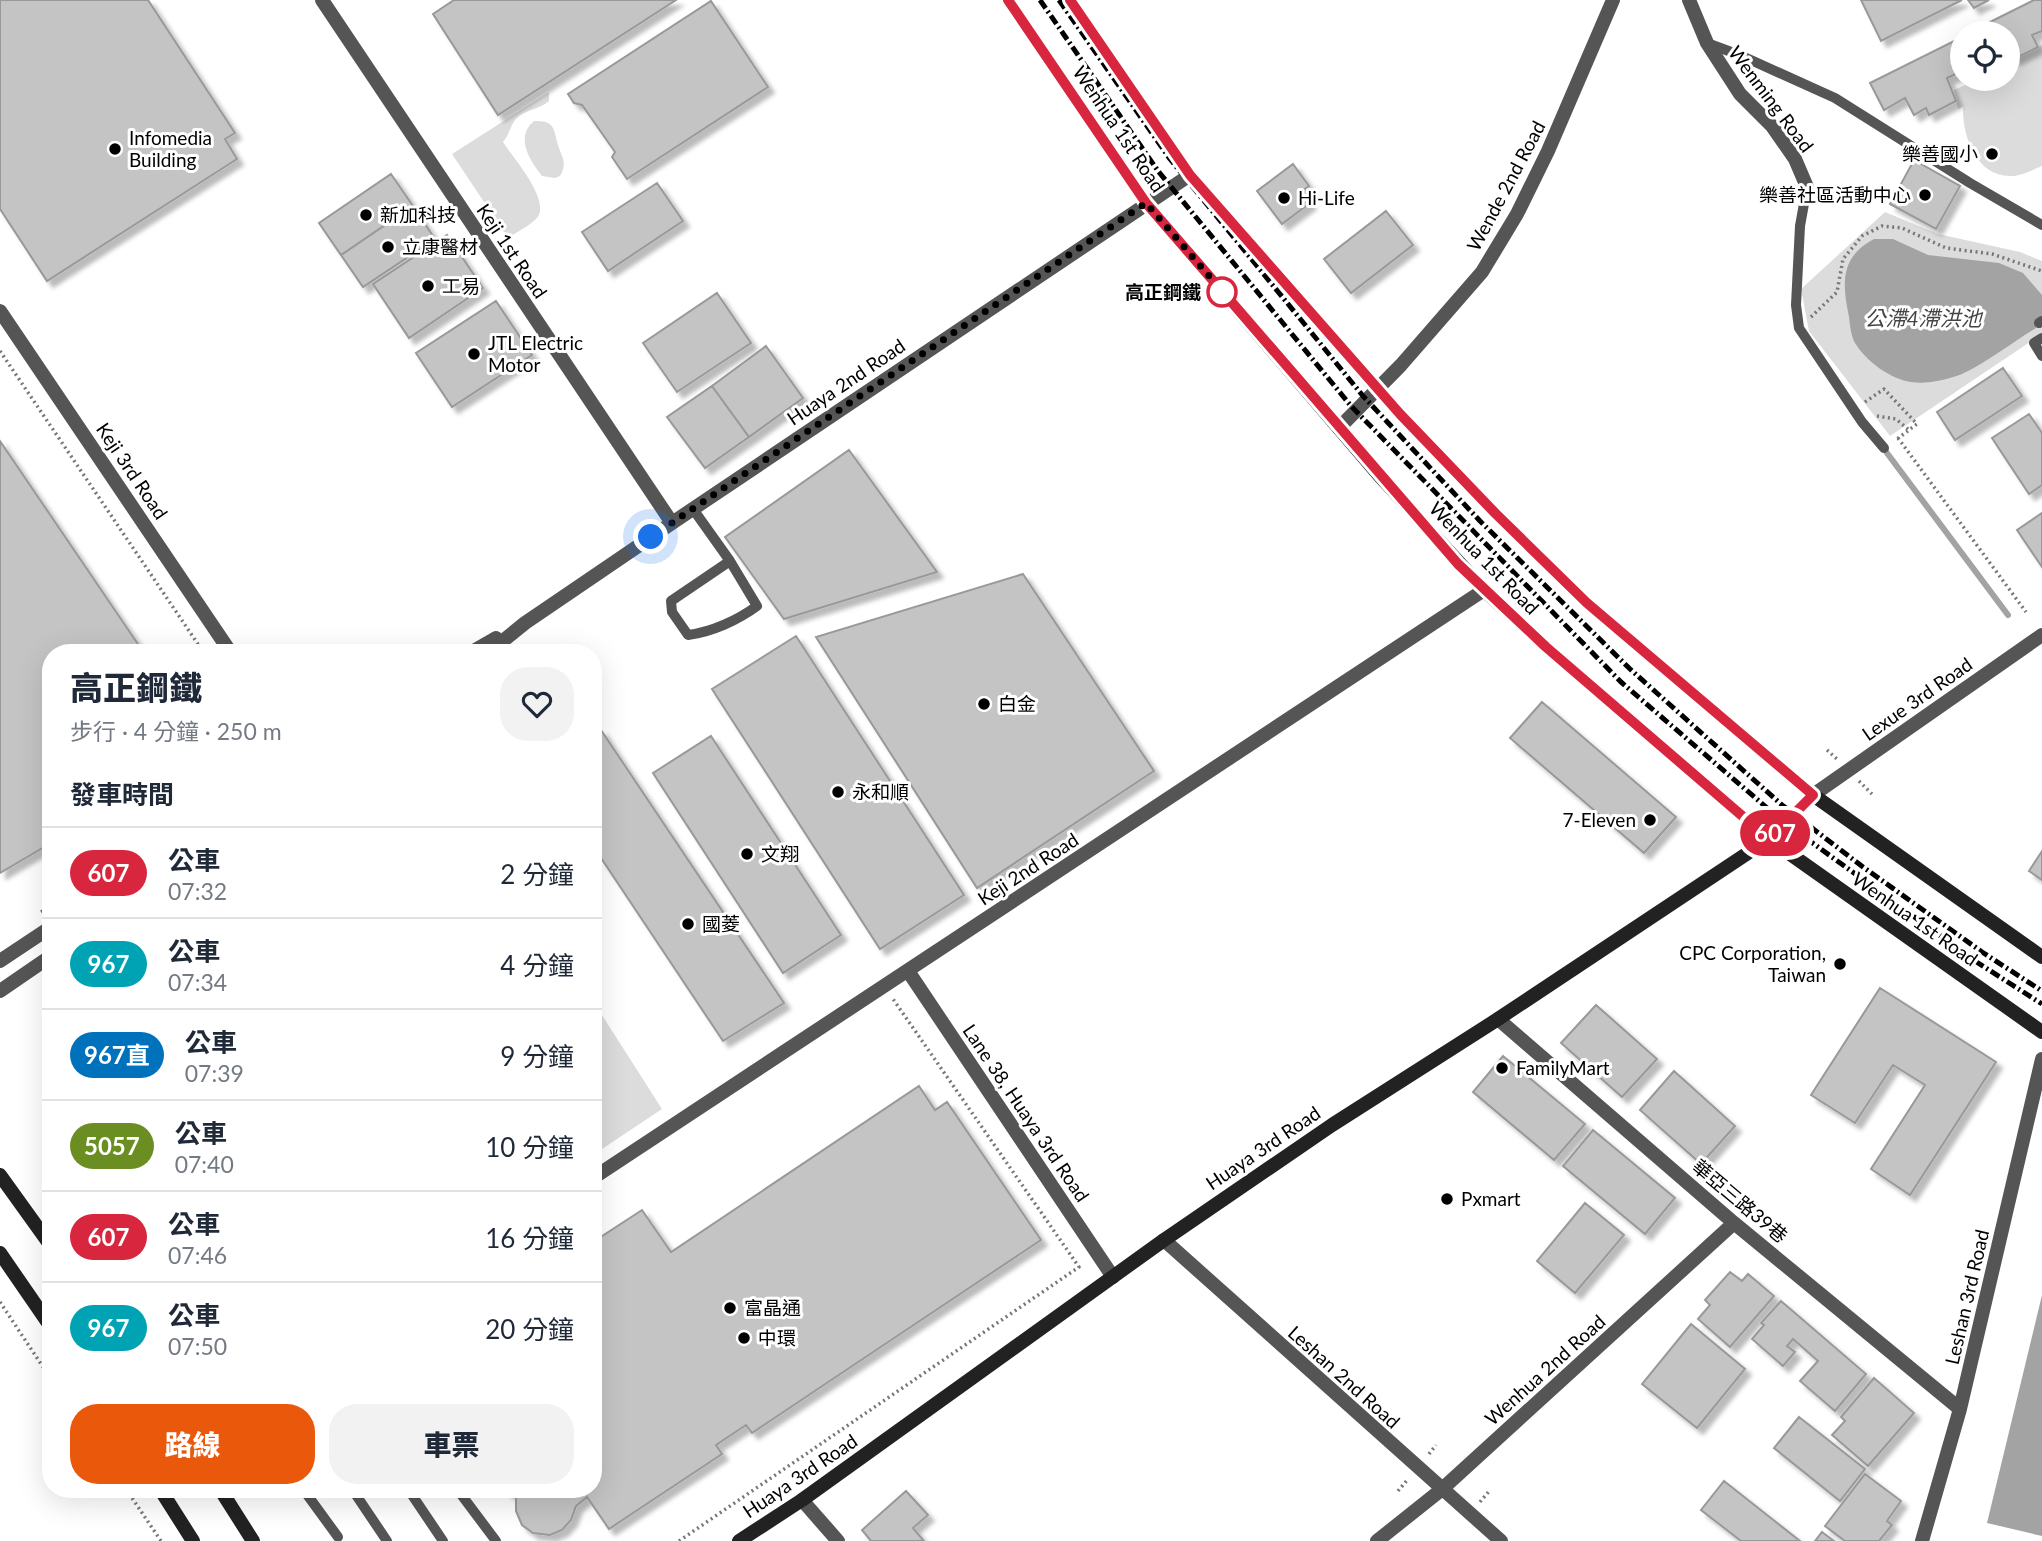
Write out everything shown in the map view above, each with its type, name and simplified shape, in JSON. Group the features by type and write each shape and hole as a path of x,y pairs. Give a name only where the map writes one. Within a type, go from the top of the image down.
{"street":[{"name":"Keji 1st Road","path":"321,0 672,523"},
{"name":"Wenhua 1st Road","path":"1008,0 1146,203 1339,428 1484,590 1546,647 1769,839 2042,1032"},
{"name":"Wenhua 1st Road","path":"1070,0 1190,175 1377,389 1496,514 1587,603 1813,795 2042,957"},
{"name":"Wende 2nd Road","path":"1339,428 1401,365 1482,272 1517,214 1548,151 1613,0"},
{"name":"Wenming Road","path":"1689,0 1707,43 1740,94 1772,126 1795,159 1807,187"},
{"name":"Huaya 2nd Road","path":"499,644 525,623 672,523 1190,175"},
{"name":"Keji 3rd Road","path":"0,311 225,644"},
{"name":"Keji 2nd Road","path":"602,1172 1484,590"},
{"name":"Huaya 2nd Road","path":"486,644 525,623"},
{"name":"Lexue 3rd Road","path":"1813,795 2042,635"},
{"name":"Huaya 3rd Road","path":"739,1541 802,1500 1164,1240 1332,1125 1498,1019 1769,839 1813,795"},
{"path":"0,961 42,933"},
{"path":"0,991 42,962"},
{"name":"Lane 38, Huaya 3rd Road","path":"908,971 1113,1277"},
{"name":"華亞三路39巷","path":"1498,1019 1734,1223 1960,1409"},
{"name":"Leshan 3rd Road","path":"1922,1541 1960,1409 2042,1059"},
{"path":"0,1175 42,1233"},
{"name":"Wenhua 2nd Road","path":"1377,1541 1441,1490 1734,1223"},
{"name":"Leshan 2nd Road","path":"1164,1240 1501,1541"},
{"path":"0,1253 42,1314"},
{"path":"166,1498 193,1541"},
{"path":"226,1498 253,1541"},
{"path":"802,1500 838,1541"}],"lane":[{"path":"1707,43 1835,98 2042,225"},
{"name":"Wenming Road","path":"1807,187 1800,226 1796,305 1799,328 1862,422 1884,448"},
{"path":"2038,340 2042,356"},
{"path":"693,509 730,561 757,606 745,614 688,635 672,612 671,601 730,561"},
{"path":"310,1498 338,1537"},
{"path":"358,1498 387,1541"},
{"path":"414,1498 443,1541"},
{"path":"463,1498 492,1540"}],"path":[{"path":"1799,328 1837,292 1843,259 1862,236 1882,226 1902,228 1946,248 1992,254 2042,271"},
{"path":"0,351 198,644"},
{"path":"1854,410 1884,389 1917,424 1884,448"},
{"path":"1862,422 1871,417 1884,416 1896,419 1909,430"},
{"path":"1898,438 2026,612"},
{"path":"679,1541 1079,1267 893,999 882,1007"},
{"path":"0,1302 42,1365"},
{"path":"132,1498 162,1541"}],"shaded area":[{"path":"2042,45 2042,166 2011,176 1989,170 1980,162 1965,130 1963,107 1958,109 1954,91 2020,91 2020,56"},
{"path":"549,92 549,101 518,117 503,142 536,191 540,211 536,219 508,238 452,154"},
{"path":"534,121 547,122 553,128 564,162 560,176 542,176 529,156 525,134"},
{"name":"公滯4滯洪池","path":"1885,212 1938,234 2020,252 2042,261 2042,334 1890,436 1809,331 1801,289"},
{"path":"602,1015 662,1109 602,1149"}],"water":[{"name":"公滯4滯洪池","path":"1874,239 1893,239 1928,255 1999,263 2023,273 2042,295 2042,317 2036,328 1983,363 1961,374 1922,383 1895,377 1872,362 1855,343 1845,293 1849,263 1863,246"},
{"path":"2042,1295 2042,1536 1987,1523"}],"building":[{"name":"Infomedia Building","path":"0,0 148,0 235,133 225,139 237,159 47,281 0,209"},
{"path":"454,0 676,0 498,115 433,14"},
{"path":"1861,0 1962,0 1881,41"},
{"path":"1968,0 1989,0 1974,8"},
{"path":"2034,0 2042,0 2042,31 2032,35 2038,47 2020,56 2020,21 1992,21"},
{"path":"711,1 768,87 627,179 612,157 615,152 582,105 574,103 568,94"},
{"path":"1950,43 1950,77 1947,78 1956,101 1929,115 1926,108 1914,115 1905,98 1884,110 1870,83"},
{"name":"樂善社區活動中心","path":"1914,160 1960,186 1936,229 1890,204"},
{"name":"Hi-Life","path":"1293,164 1309,186 1301,192 1310,203 1282,224 1257,191"},
{"name":"新加科技","path":"391,174 413,206 341,255 319,223"},
{"path":"657,183 683,221 608,271 582,232"},
{"name":"立康醫材","path":"413,206 435,239 363,287 341,255"},
{"path":"1386,211 1413,245 1351,293 1324,259"},
{"name":"工易","path":"447,235 483,288 409,338 373,284"},
{"path":"717,293 751,343 677,392 643,343"},
{"name":"JTL Electric Motor","path":"496,301 532,355 452,407 416,353"},
{"path":"766,346 803,398 749,437 712,386"},
{"path":"2003,368 2022,396 1955,440 1937,412"},
{"path":"712,386 749,437 705,468 667,417"},
{"path":"2029,414 2042,433 2042,485 2029,494 1992,438"},
{"path":"0,441 138,644 42,644 42,848 0,873"},
{"path":"849,450 937,572 784,619 725,537"},
{"path":"2042,513 2042,567 2017,530"},
{"name":"白金","path":"1023,574 1154,771 977,888 816,637"},
{"name":"永和順","path":"796,636 964,895 880,949 712,689"},
{"path":"1542,702 1676,817 1644,853 1510,738"},
{"name":"國菱","path":"602,731 784,1003 723,1041 602,860"},
{"name":"文翔","path":"711,736 841,935 783,973 653,773"},
{"path":"2042,851 2042,880 2029,871"},
{"path":"1880,988 1996,1062 1910,1195 1871,1169 1925,1085 1893,1065 1855,1123 1811,1095"},
{"path":"1596,1005 1657,1059 1622,1097 1561,1043"},
{"path":"1503,1056 1585,1124 1554,1160 1473,1092"},
{"path":"1674,1071 1735,1126 1701,1164 1640,1110"},
{"name":"中環","path":"919,1086 935,1110 947,1102 1041,1240 752,1433 746,1425 716,1445 722,1454 609,1529 588,1498 602,1498 602,1236 642,1210 671,1252"},
{"path":"1593,1130 1675,1198 1645,1234 1563,1166"},
{"path":"1585,1203 1624,1235 1575,1293 1537,1261"},
{"path":"1730,1272 1742,1281 1748,1274 1774,1296 1730,1347 1698,1319 1710,1305 1705,1300"},
{"path":"1781,1301 1866,1374 1835,1411 1800,1381 1818,1361 1793,1339 1787,1346 1795,1352 1783,1366 1752,1339 1764,1325 1761,1323"},
{"path":"1691,1324 1745,1369 1697,1428 1642,1384"},
{"path":"1874,1378 1914,1413 1868,1466 1832,1435 1845,1421 1841,1417"},
{"path":"1799,1417 1865,1469 1840,1501 1774,1448"},
{"path":"1865,1474 1901,1501 1887,1521 1892,1525 1879,1541 1845,1541 1825,1526"},
{"path":"1724,1481 1800,1541 1741,1541 1701,1510"},
{"path":"906,1491 928,1515 913,1528 924,1541 871,1541 862,1530"},
{"name":"中環","path":"516,1498 586,1498 576,1506 571,1520 562,1530 550,1535 533,1533 522,1525 516,1511"},
{"path":"1822,1532 1834,1541 1815,1541"}],"waterway":[{"path":"1887,453 2008,615"}],"railway":[{"path":"1040,0 1158,171 1351,406 1621,682 1781,820 1975,961 2042,1004"},
{"path":"1059,0 1170,159 1363,396 1480,521 1630,669 1782,805 1863,867 1982,952 2042,991"}],"bus line":[{"name":"607","path":"1008,0 1146,203 1458,564 1546,647 1769,839 1813,795 1587,603 1400,414 1190,175 1070,0"}],"place":[{"name":"Infomedia Building","path":"115,149"},
{"name":"樂善國小","path":"1992,154"},
{"name":"樂善社區活動中心","path":"1925,195"},
{"name":"Hi-Life","path":"1284,198"},
{"name":"新加科技","path":"366,215"},
{"name":"立康醫材","path":"388,247"},
{"name":"工易","path":"428,286"},
{"name":"高正鋼鐵","path":"1222,292"},
{"name":"JTL Electric Motor","path":"474,354"},
{"name":"白金","path":"984,704"},
{"name":"永和順","path":"838,792"},
{"name":"7-Eleven","path":"1650,820"},
{"name":"文翔","path":"747,854"},
{"name":"國菱","path":"688,924"},
{"name":"CPC Corporation, Taiwan","path":"1840,964"},
{"name":"FamilyMart","path":"1502,1068"},
{"name":"Pxmart","path":"1447,1199"},
{"name":"富晶通","path":"730,1308"},
{"name":"中環","path":"744,1338"}],"route":[{"path":"651,537 1146,203 1224,293 1222,292"}]}
